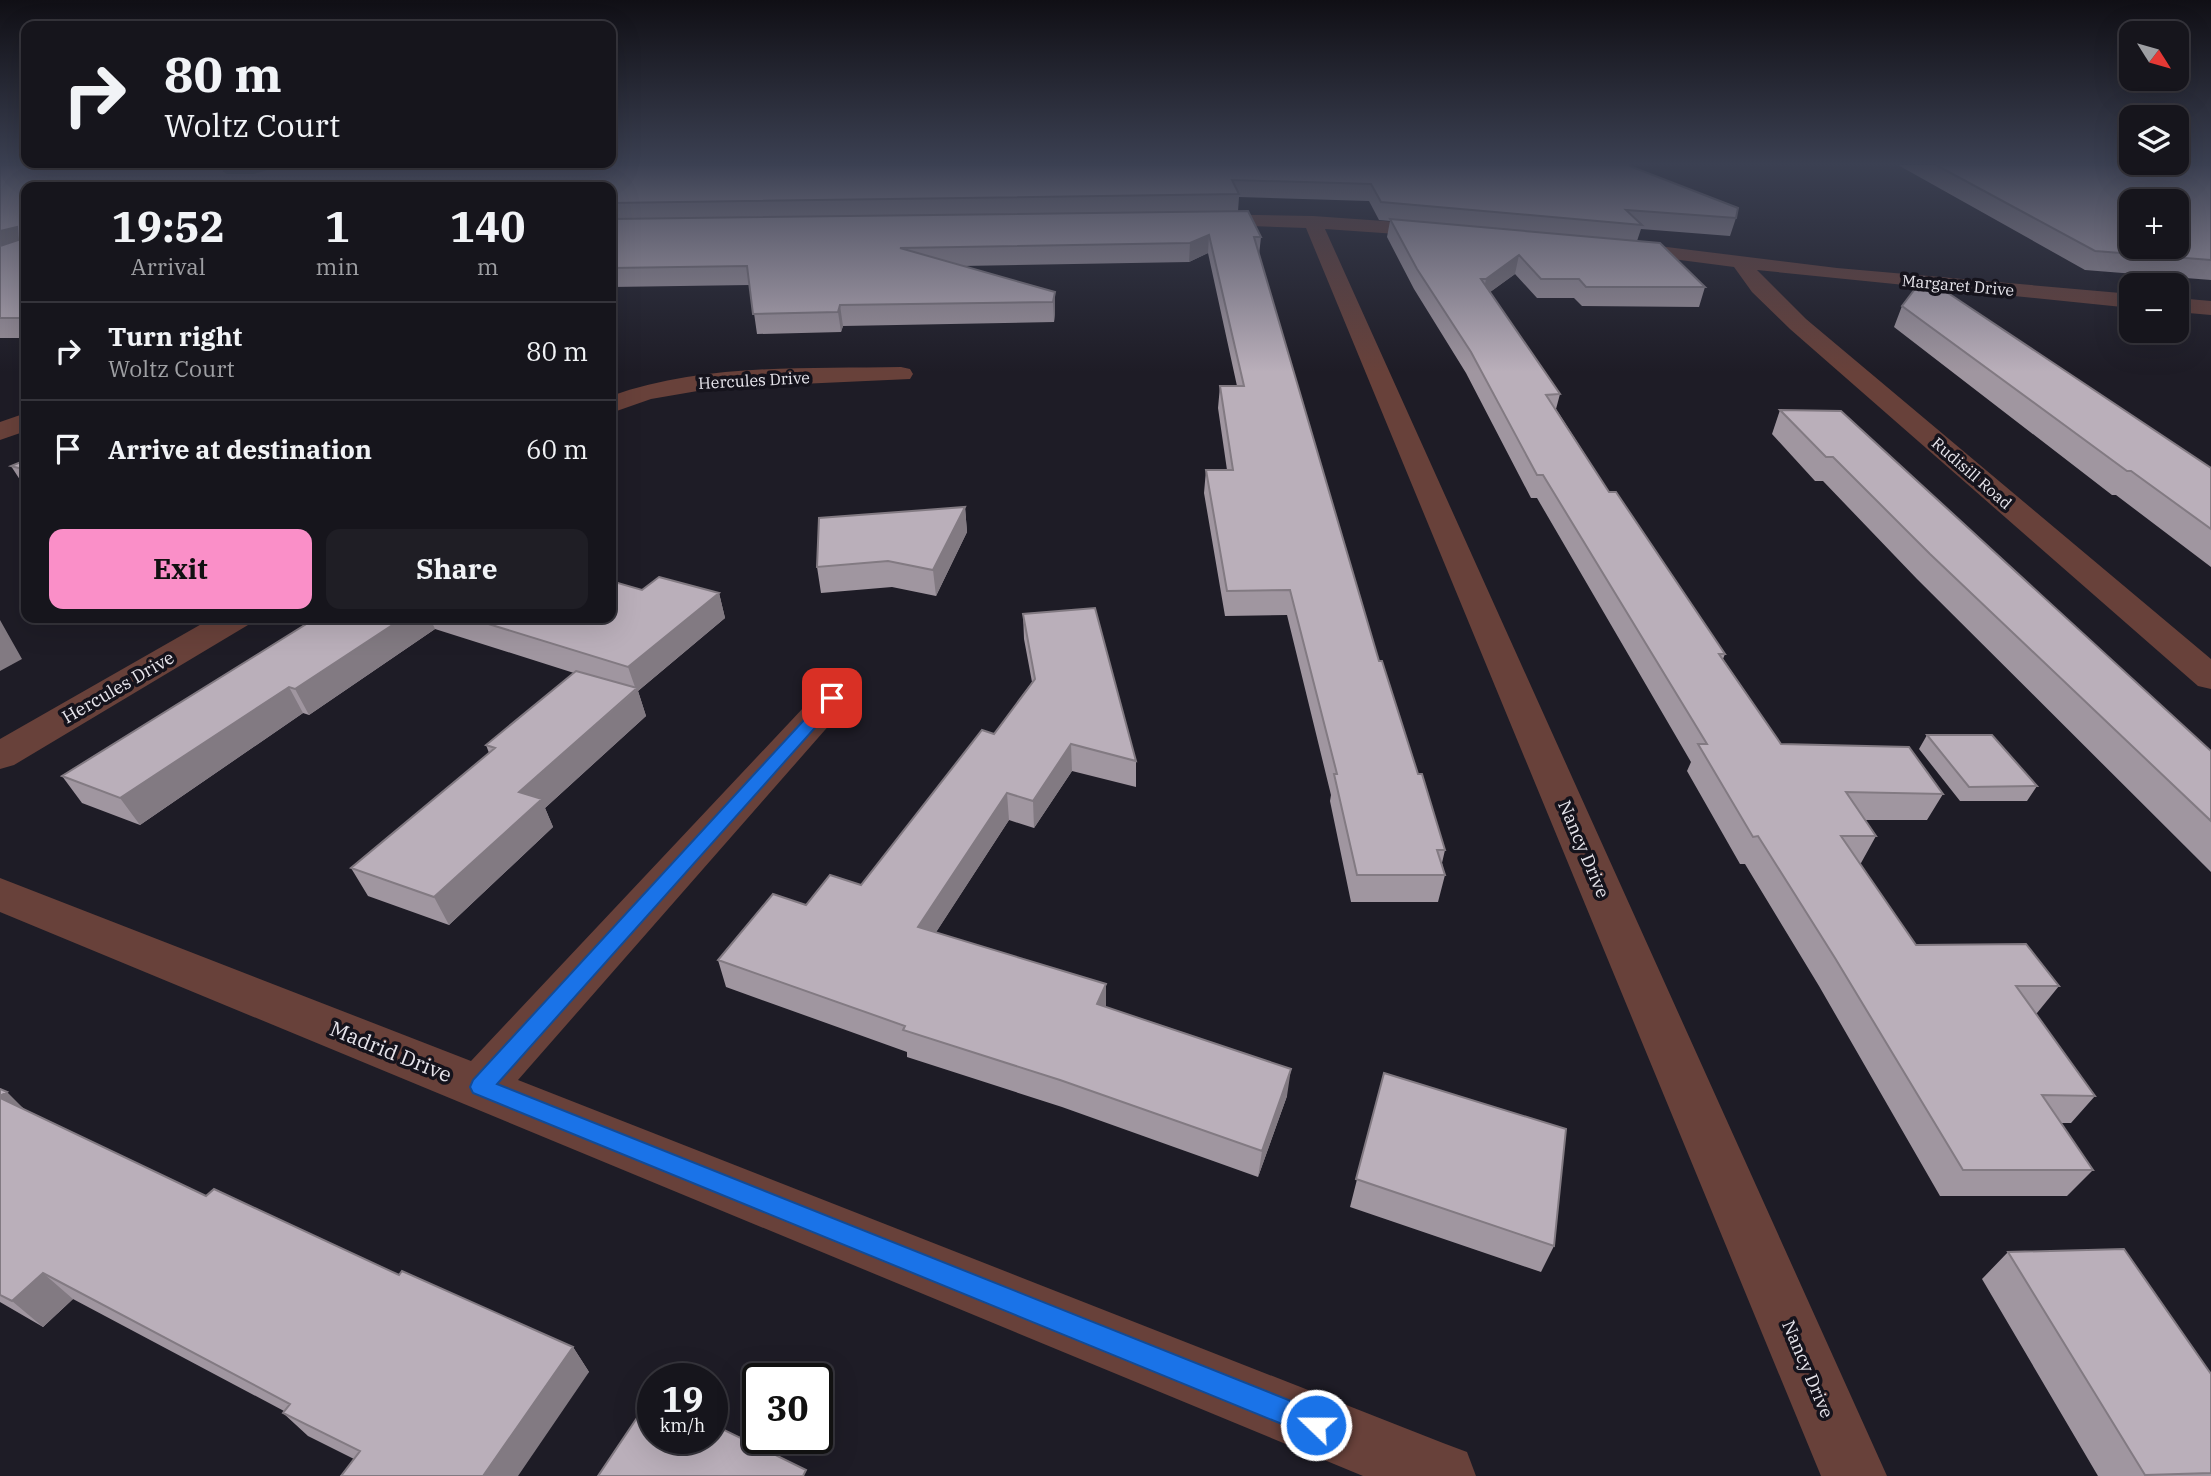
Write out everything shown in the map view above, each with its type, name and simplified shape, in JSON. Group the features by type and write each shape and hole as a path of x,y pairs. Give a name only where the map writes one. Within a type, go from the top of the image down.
{"street":[{"name":"Nancy Drive","path":"1318,234 1854,1476"},
{"name":"Margaret Drive","path":"1597,245 1837,274 2119,300"},
{"name":"Rudisill Road","path":"1741,262 1761,290 1798,324 2211,678"},
{"path":"2189,306 2211,308"},
{"name":"Hercules Drive","path":"616,403 677,386 725,380 901,374"},
{"path":"0,432 21,423"},
{"name":"Hercules Drive","path":"0,756 227,623"},
{"path":"480,1087 832,698"},
{"name":"Madrid Drive","path":"0,894 1443,1476"}],"building":[{"path":"18,234 21,234 21,318 0,318 0,246 18,240"},
{"path":"616,234 1259,234 1261,237 1254,237 1379,661 1382,661 1418,774 1422,774 1445,850 1437,850 1445,875 1357,875 1334,774 1337,774 1290,590 1227,591 1206,470 1233,470 1220,386 1244,386 1209,235 1190,243 900,248 1055,292 1053,302 840,305 838,312 753,314 747,266 616,268"},
{"path":"1398,234 1557,234 1660,243 1705,287 1586,287 1579,279 1541,279 1519,255 1486,279 1481,279 1560,394 1546,395 1609,492 1616,492 1725,654 1719,654 1781,744 1909,747 1943,794 1846,792 1876,836 1841,836 1916,945 2026,944 2059,986 2016,986 2095,1096 2042,1095 2093,1170 1963,1170 1835,958 1758,836 1753,837 1698,744 1707,744 1543,475 1537,475 1471,352 1417,269"},
{"path":"2063,234 2119,234 2119,253 2095,251"},
{"path":"2189,234 2211,234 2211,260 2189,258"},
{"path":"1924,277 2211,468 2211,529 2131,471 2127,471 1902,306"},
{"path":"1780,410 1841,411 2211,751 2211,821 1930,554 1833,457 1826,457"},
{"path":"21,462 21,469 11,466"},
{"path":"965,507 933,570 888,561 817,567 819,518"},
{"path":"659,577 719,593 628,667 485,623 616,623 616,582 642,590"},
{"path":"1095,608 1136,761 1071,744 1033,801 1007,793 918,927 1106,984 1097,1004 1291,1069 1262,1151 1060,1080 903,1030 905,1026 718,960 773,894 806,905 830,875 861,885 982,730 994,734 1035,679 1023,614"},
{"path":"308,623 395,623 295,689 289,687 120,798 62,776"},
{"path":"576,671 637,688 519,792 542,799 434,897 351,868 495,748 486,745"},
{"path":"1927,735 1992,735 2037,786 1969,787"},
{"path":"1384,1073 1566,1129 1554,1246 1356,1179"},
{"path":"0,1098 206,1196 214,1189 399,1275 402,1271 573,1347 483,1476 341,1476 360,1451 283,1413 290,1404 43,1273 12,1301 0,1295"},
{"path":"2124,1249 2211,1374 2211,1473 2145,1475 2008,1252"},
{"path":"637,1418 637,1454 728,1454 728,1432 742,1439 742,1454 773,1454 806,1470 803,1476 598,1476"}],"route":[{"path":"832,698 480,1087 1316,1425"}]}
